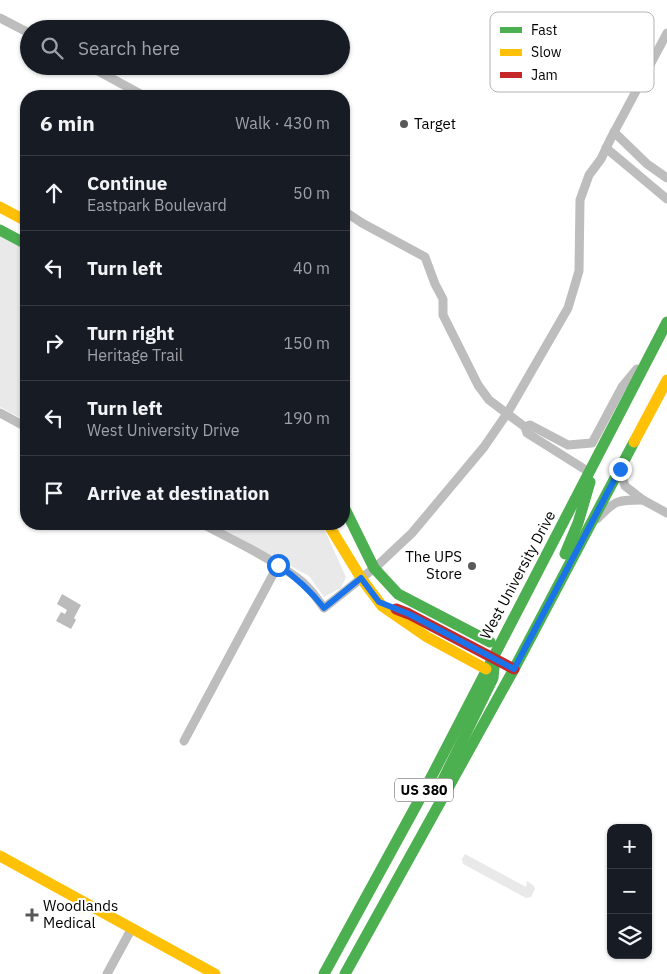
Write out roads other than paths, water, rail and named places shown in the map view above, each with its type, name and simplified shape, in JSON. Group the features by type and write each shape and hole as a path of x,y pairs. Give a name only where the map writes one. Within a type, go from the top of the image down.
{"main road":[{"path":"0,207 20,218"},
{"path":"13,236 20,225"},
{"name":"West University Drive","path":"324,974 423,793 491,658 667,322"},
{"name":"US 380","path":"345,974 514,669 667,380"},
{"path":"379,602 409,614 514,669 516,649 576,530 597,455"},
{"path":"350,520 374,568 398,594 490,642"},
{"path":"430,821 434,800 444,776 493,678 494,668 490,642 500,627 547,534 560,527"},
{"path":"332,530 361,578 382,606 428,637 486,668"},
{"path":"0,856 215,974"}],"street":[{"path":"0,18 20,28"},
{"path":"654,57 667,33"},
{"path":"106,75 133,90"},
{"path":"213,530 278,565 297,578 309,588 324,608 374,568 412,533 484,447 507,414 568,308 579,271 580,200 589,175 602,159 635,92"},
{"path":"614,132 647,164 667,178"},
{"path":"606,148 667,199"},
{"path":"350,215 425,258 443,299 443,315 478,385 489,400 525,427 527,433 589,472"},
{"path":"525,427 530,425 568,445 592,443 622,387 650,354"},
{"path":"0,413 20,424"},
{"path":"620,469 625,486 643,500 667,513"},
{"path":"589,528 613,503 626,500 643,500"},
{"path":"184,742 278,565"},
{"path":"107,974 132,928"}],"place":[{"name":"Target","path":"404,124"},
{"name":"The UPS Store","path":"472,566"},
{"name":"Woodlands Medical","path":"32,915"}]}
